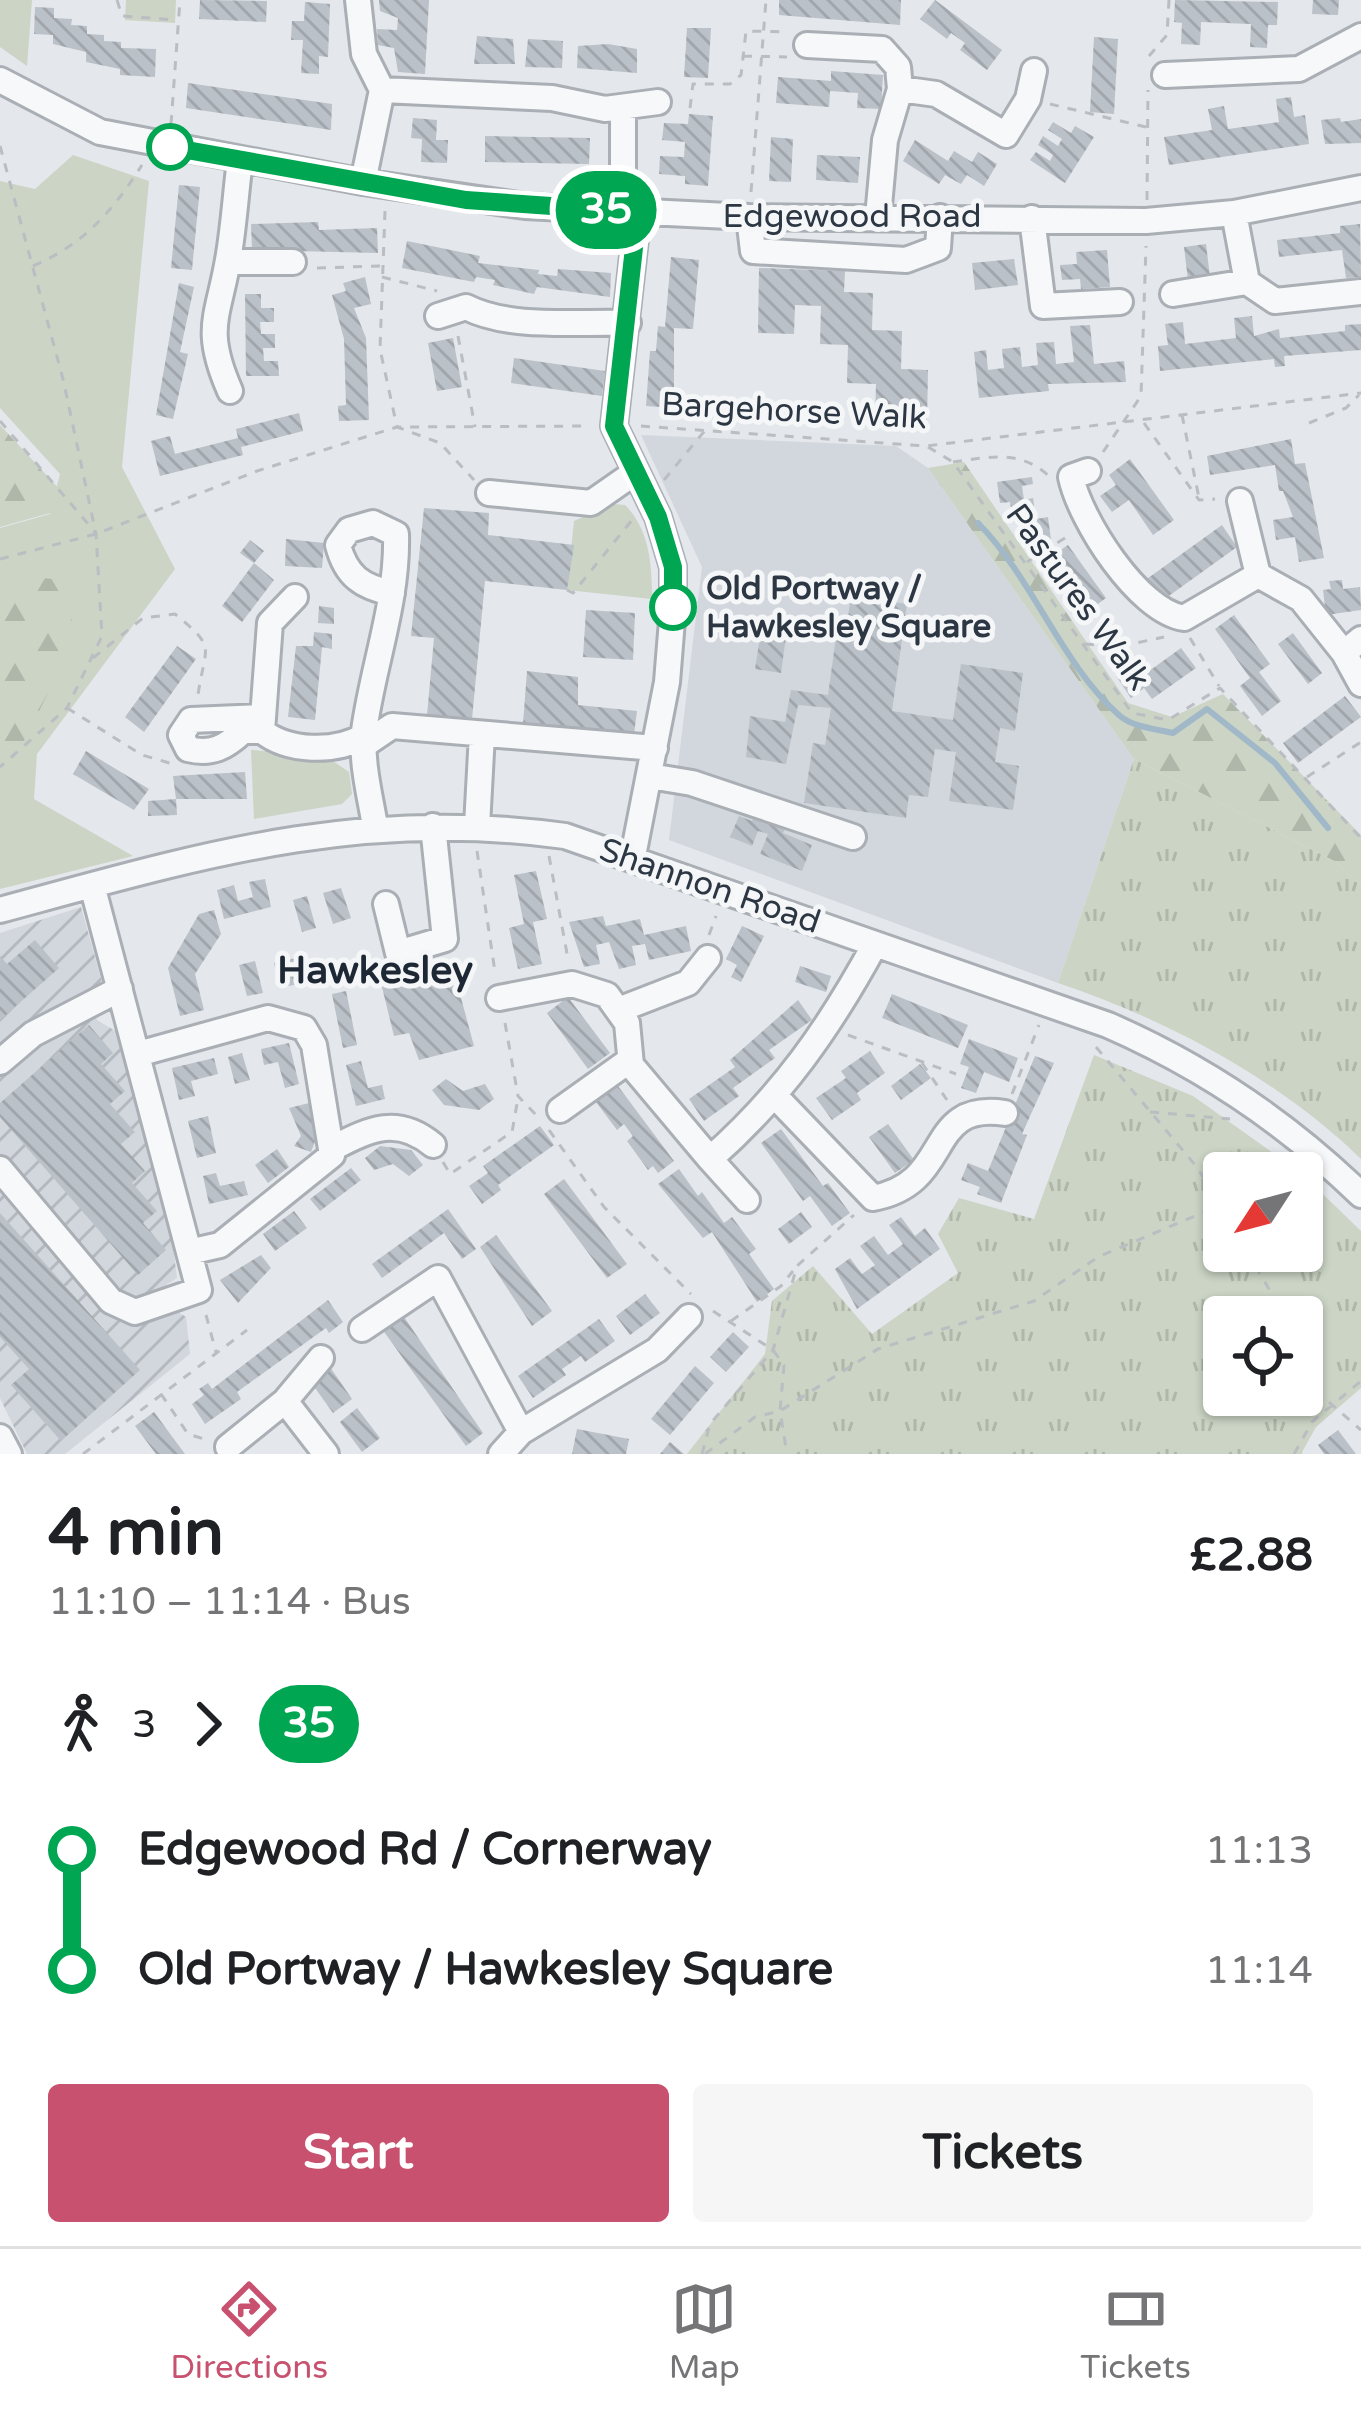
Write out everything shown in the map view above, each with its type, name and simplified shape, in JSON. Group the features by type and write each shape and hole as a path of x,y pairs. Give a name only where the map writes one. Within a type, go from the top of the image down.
{"street":[{"path":"358,0 364,55 382,90 375,184"},
{"path":"1154,75 1299,69 1361,36"},
{"path":"807,45 882,49 898,67 900,89 885,140 878,217"},
{"path":"900,89 937,94 1006,135 1028,99 1034,71"},
{"name":"Edgewood Road","path":"0,80 100,132 375,184 526,206 749,218 1146,221 1234,213 1361,188"},
{"path":"382,90 551,98 623,108 658,102"},
{"path":"623,108 623,183"},
{"path":"230,391 216,360 212,320 227,262 240,160"},
{"path":"633,856 667,682 673,567 651,496 634,473 614,426 638,212"},
{"path":"1234,213 1247,282"},
{"path":"749,218 753,251 906,260 938,248 940,217"},
{"path":"1032,218 1043,306 1120,302"},
{"path":"227,262 298,266"},
{"path":"1173,294 1247,282 1275,301 1361,292"},
{"path":"453,311 628,322"},
{"path":"1088,471 1071,477 1077,504 1150,606 1172,627 1258,574"},
{"path":"489,493 591,503 634,473"},
{"path":"1240,501 1258,574 1301,599 1352,646 1361,684"},
{"path":"375,826 364,741 392,593"},
{"path":"295,597 270,622 262,724 278,744 343,748 392,727 655,748"},
{"path":"191,720 181,735 195,752 225,748 243,731 262,724"},
{"path":"477,826 482,734"},
{"path":"650,776 692,783 853,837"},
{"name":"Shannon Road","path":"0,910 257,842 375,826 477,826 545,833 633,856 1181,1057 1294,1132 1361,1195"},
{"path":"386,904 398,953 445,939 433,826"},
{"path":"0,1168 111,1301 135,1312 199,1290 92,885"},
{"path":"710,1159 776,1097 830,1028 875,944"},
{"path":"621,1009 688,983 708,958"},
{"path":"499,998 572,984 607,994 621,1009 630,1060 686,1136 747,1200"},
{"path":"0,1062 33,1034 120,989"},
{"path":"138,1054 268,1018 294,1022 314,1045 333,1148"},
{"path":"560,1110 630,1060"},
{"path":"776,1097 873,1198 896,1192 917,1178 959,1116 977,1111 1005,1113"},
{"path":"189,1252 220,1245 318,1171 333,1148 371,1127 413,1128 433,1145"},
{"path":"362,1329 438,1278 521,1432"},
{"path":"501,1454 521,1432 657,1350 689,1317"},
{"path":"228,1447 285,1401 321,1358"},
{"path":"285,1401 326,1454"},
{"path":"0,1437 9,1454"}],"path":[{"path":"117,0 122,16 178,20"},
{"path":"170,147 180,0"},
{"path":"749,218 766,0"},
{"path":"1088,471 1141,396 1148,128 1154,75 1149,51 1167,35 1169,0"},
{"path":"690,107 693,84 730,84 742,75 746,32 808,33 807,45"},
{"path":"1028,99 1148,128"},
{"path":"0,146 96,534 103,636 67,708 0,767"},
{"path":"32,266 86,237 113,210 142,164"},
{"path":"375,184 380,349 397,427 440,443 489,493"},
{"path":"298,266 381,266"},
{"path":"381,277 454,295 453,311 476,427"},
{"path":"1309,423 1346,408 1360,393"},
{"name":"Bargehorse Walk","path":"0,559 96,534 256,471 397,427 707,428 926,446 1360,393"},
{"path":"1182,415 1199,500"},
{"path":"1142,420 1199,500"},
{"path":"0,421 96,534"},
{"path":"567,590 574,593 707,428"},
{"name":"Pastures Walk","path":"926,446 953,462 1132,713 1168,720 1220,688"},
{"path":"953,462 1010,454 1036,465 1050,478"},
{"path":"1199,500 1240,501"},
{"path":"1027,562 1090,523"},
{"path":"89,662 129,626 154,614 175,614 205,638 209,650 191,720"},
{"path":"1083,644 1118,647 1172,627 1260,736 1307,777 1361,838"},
{"path":"67,708 165,765"},
{"path":"1307,777 1361,742"},
{"path":"545,833 572,984"},
{"path":"708,958 703,953 725,889"},
{"path":"1005,1113 1046,1005"},
{"path":"830,1028 956,1074"},
{"path":"1096,1047 1203,1182"},
{"path":"920,1061 959,1116"},
{"path":"433,1145 450,1174 512,1132 518,1096"},
{"path":"1148,1112 1242,1120"},
{"path":"787,1454 780,1411 784,1366 772,1350 729,1322 782,1286 797,1266 873,1198"},
{"path":"704,1454 755,1417 780,1411 878,1349 1034,1301 1098,1256 1203,1215"},
{"path":"704,1454 710,1424 772,1350 797,1266"},
{"path":"199,1290 216,1352"},
{"path":"83,1454 247,1330"},
{"path":"1294,1454 1312,1423 1361,1381"},
{"path":"160,1393 188,1434 228,1447"},
{"path":"1323,1398 1361,1430"}],"shaded area":[{"path":"641,435 896,446 928,468 1134,759 1058,983 669,840 702,567"},
{"path":"81,907 103,986 92,1004 97,1020 117,1032 173,1246 177,1278 166,1285 173,1309 186,1317 190,1354 65,1454 27,1454 0,1398 0,933"}],"green space":[{"path":"0,0 32,0 27,66 0,47"},
{"path":"126,0 176,0 175,23 125,20"},
{"path":"73,155 149,181 122,467 175,569 37,754 34,799 133,856 0,889 0,528 50,514 60,474 0,408 0,181 35,189"},
{"path":"0,425 75,506 0,527"},
{"path":"964,462 1128,703 1172,717 1223,694 1361,835 1361,886 1336,862 1134,759 928,468"},
{"path":"613,504 625,505 645,537 652,599 567,590 574,521"},
{"path":"39,578 71,580 72,645 0,789 0,590"},
{"path":"251,750 324,755 349,772 352,794 342,804 254,819"},
{"path":"1134,759 1336,862 1361,886 1361,1159 1294,1103 1219,1054 1139,1014 1058,983"},
{"path":"1094,1055 1193,1096 1272,1152 1203,1152 1203,1272 1323,1272 1323,1194 1361,1231 1361,1388 1316,1427 1301,1454 687,1454 765,1354 772,1301 813,1266 872,1334 958,1273 938,1234 959,1198 1034,1219"}],"building":[{"path":"200,0 267,1 266,22 199,19"},
{"path":"379,0 429,0 425,74 398,72 394,48 378,45 377,29 397,30 398,18 380,11"},
{"path":"779,0 901,0 900,25 779,15"},
{"path":"935,0 1002,50 987,70 960,50 965,43 951,33 947,39 920,19"},
{"path":"1175,0 1278,2 1277,25 1268,25 1267,48 1250,47 1251,24 1201,22 1200,45 1181,44 1182,23 1174,22"},
{"path":"1313,0 1339,0 1338,15 1312,14"},
{"path":"305,2 330,4 328,57 319,56 319,74 301,73 303,40 291,40 292,21 304,21"},
{"path":"35,7 54,8 54,18 72,19 71,25 87,26 87,34 121,42 121,48 156,49 155,77 120,75 120,69 86,62 86,52 53,44 53,35 34,34"},
{"path":"687,28 711,28 708,78 684,77"},
{"path":"477,36 513,39 515,64 474,64"},
{"path":"1094,37 1118,39 1114,114 1090,112"},
{"path":"528,39 563,41 562,68 525,67"},
{"path":"578,46 637,49 637,73 577,68"},
{"path":"831,71 883,75 881,109 857,108 858,93 830,91 829,107 776,103 778,77 831,81"},
{"path":"188,83 332,104 331,130 186,108"},
{"path":"1291,97 1294,117 1305,115 1309,144 1169,165 1164,137 1212,130 1208,109 1224,106 1228,129 1279,122 1276,99"},
{"path":"689,114 713,116 708,186 685,184 685,176 659,174 660,156 684,157 685,142 662,140 664,123 688,124"},
{"path":"413,118 437,120 436,140 448,140 447,163 421,162 422,139 411,138"},
{"path":"1340,118 1341,122 1361,119 1361,143 1325,144 1321,120"},
{"path":"1053,122 1071,133 1075,126 1094,137 1065,183 1030,160 1036,152 1050,161 1053,155 1038,145 1043,136 1058,146 1062,139 1048,130"},
{"path":"485,136 590,138 589,164 485,162"},
{"path":"771,137 793,139 791,182 769,181"},
{"path":"915,140 948,161 954,151 972,162 978,152 997,164 984,186 967,175 961,184 945,175 939,184 903,161"},
{"path":"817,155 860,157 858,183 816,180"},
{"path":"179,185 200,187 192,270 171,268"},
{"path":"318,222 319,230 377,228 378,253 252,250 251,224"},
{"path":"1360,224 1361,277 1346,278 1342,250 1279,257 1277,240 1340,233 1340,226"},
{"path":"407,241 480,256 478,263 539,270 538,274 557,276 558,269 611,273 610,297 537,287 534,294 493,285 495,280 476,277 474,282 402,268"},
{"path":"1206,244 1210,277 1188,280 1184,247"},
{"path":"1107,250 1110,287 1081,289 1080,279 1062,280 1060,265 1077,264 1076,252"},
{"path":"671,257 699,260 693,329 674,328 674,408 646,406 650,351 656,351 658,326 665,327"},
{"path":"1014,259 1018,285 975,290 972,263"},
{"path":"759,268 845,271 844,292 873,293 872,330 902,331 901,369 928,370 927,423 875,421 876,384 847,383 848,345 820,344 821,306 795,305 794,334 758,333"},
{"path":"365,277 371,304 354,308 366,338 369,420 339,421 338,406 346,405 344,339 332,295 346,291 343,283"},
{"path":"179,283 194,287 180,352 188,354 173,419 156,415"},
{"path":"245,294 261,294 261,308 274,308 274,322 260,322 261,334 275,334 275,348 263,348 264,361 278,361 279,376 246,376"},
{"path":"1252,316 1254,336 1279,329 1280,338 1345,331 1345,325 1361,324 1361,350 1284,356 1285,366 1275,367 1274,359 1160,371 1158,346 1168,345 1165,324 1183,322 1185,344 1236,338 1234,318"},
{"path":"1090,325 1094,364 1124,361 1126,382 1048,384 1049,391 979,398 974,352 986,350 988,370 1004,368 1002,349 1020,347 1022,367 1038,365 1036,343 1054,342 1056,364 1074,362 1070,326"},
{"path":"453,338 462,387 437,391 428,343"},
{"path":"514,358 605,371 602,396 511,383"},
{"path":"299,413 303,431 241,447 243,455 160,476 151,441 170,436 175,454 238,438 236,429"},
{"path":"1291,439 1295,464 1305,463 1324,558 1299,562 1295,537 1276,540 1273,520 1293,517 1279,491 1275,465 1210,475 1207,456"},
{"path":"1130,459 1174,520 1153,535 1129,500 1112,512 1100,496 1116,485 1109,475"},
{"path":"1032,477 1033,484 1022,486 1024,500 1033,498 1036,519 1048,517 1051,540 1028,543 1024,521 1013,522 1010,502 1000,503 997,482"},
{"path":"424,508 489,513 488,535 574,545 567,590 485,581 472,719 427,715 434,638 411,636"},
{"path":"1222,525 1237,547 1159,603 1144,581"},
{"path":"286,539 324,543 322,568 285,566"},
{"path":"250,540 264,551 254,563 240,553"},
{"path":"1068,545 1106,598 1084,614 1046,560"},
{"path":"254,563 274,580 242,622 222,606"},
{"path":"1342,580 1343,589 1360,587 1361,610 1326,615 1323,590 1331,589 1329,581"},
{"path":"851,596 907,604 892,711 953,720 961,664 1023,673 1015,731 1000,728 995,762 1019,766 1013,810 949,801 956,752 935,749 928,797 909,795 906,818 804,803 813,743 825,745 831,708 798,705 786,764 746,757 750,716 785,722 791,690 828,695 836,637 845,638"},
{"path":"319,606 334,608 334,624 318,623"},
{"path":"586,610 635,613 633,660 583,657"},
{"path":"1234,615 1270,664 1259,672 1281,701 1262,716 1240,686 1250,678 1215,629"},
{"path":"763,618 788,622 781,673 755,669"},
{"path":"314,632 332,634 332,649 322,647 315,720 288,717 296,646 313,646"},
{"path":"1293,633 1322,673 1308,684 1278,644"},
{"path":"177,646 196,659 144,732 125,717"},
{"path":"1181,648 1196,668 1152,699 1144,688 1131,698 1116,676 1129,666 1138,679"},
{"path":"527,671 578,677 578,705 637,711 634,734 523,724"},
{"path":"1345,696 1361,717 1298,763 1283,743"},
{"path":"86,751 149,789 134,810 73,774"},
{"path":"245,772 247,799 176,799 173,776"},
{"path":"176,799 177,815 148,816 148,801"},
{"path":"756,811 787,824 783,833 812,845 802,871 760,854 768,834 758,831 752,846 730,837 739,816 752,821"},
{"path":"536,871 547,919 533,922 542,964 518,969 509,928 524,924 514,875"},
{"path":"265,879 271,907 224,919 217,890 234,885 238,901 253,897 249,882"},
{"path":"341,888 351,918 333,924 323,893"},
{"path":"307,896 316,928 302,932 293,900"},
{"path":"214,910 221,934 195,974 204,1010 180,1016 168,968 199,914"},
{"path":"603,916 606,926 640,919 644,935 686,926 691,951 649,960 645,944 632,946 636,965 619,969 609,942 596,945 600,964 584,967 569,922"},
{"path":"742,926 764,936 741,982 731,977 737,965 726,959"},
{"path":"35,940 59,968 0,1020 0,956 7,964"},
{"path":"305,956 311,981 280,988 274,963"},
{"path":"255,961 263,993 247,996 239,965"},
{"path":"451,961 474,1046 419,1060 409,1033 394,1036 380,979"},
{"path":"800,966 831,976 826,992 795,982"},
{"path":"346,991 357,1045 343,1048 332,994"},
{"path":"892,994 968,1025 958,1048 882,1018"},
{"path":"568,997 610,1053 588,1069 547,1013"},
{"path":"798,1000 812,1020 769,1050 775,1058 733,1088 739,1096 704,1121 689,1099 735,1067 730,1060"},
{"path":"89,1025 113,1053 101,1064 125,1091 110,1104 135,1132 121,1144 145,1171 132,1183 157,1211 143,1223 166,1250 138,1275 0,1117 0,1103"},
{"path":"969,1039 1018,1058 1009,1082 984,1072 976,1093 961,1088 969,1067 960,1064"},
{"path":"289,1043 299,1084 285,1088 278,1062 264,1065 261,1049"},
{"path":"870,1051 885,1073 857,1093 861,1100 832,1120 816,1098 846,1078 841,1071"},
{"path":"242,1053 250,1080 235,1084 228,1057"},
{"path":"1035,1056 1054,1063 1022,1134 1027,1135 1001,1203 977,1194 980,1187 961,1180 968,1163 988,1171"},
{"path":"214,1058 218,1074 191,1081 195,1096 179,1100 172,1068"},
{"path":"361,1061 368,1088 382,1085 385,1099 356,1106 346,1065"},
{"path":"920,1064 931,1078 901,1100 891,1086"},
{"path":"446,1079 463,1091 485,1084 494,1099 479,1110 444,1105 432,1090"},
{"path":"618,1086 674,1161 658,1173 653,1166 648,1170 627,1141 633,1136 624,1124 617,1130 596,1102"},
{"path":"309,1103 317,1136 311,1152 294,1146 301,1136 289,1108"},
{"path":"208,1116 216,1153 197,1158 188,1121"},
{"path":"888,1124 914,1160 895,1173 869,1137"},
{"path":"540,1126 554,1145 498,1185 501,1190 482,1204 469,1186 488,1173 483,1166"},
{"path":"781,1129 823,1186 828,1183 850,1213 832,1226 810,1196 803,1201 761,1143"},
{"path":"380,1146 411,1150 423,1165 409,1176 393,1164 374,1170 365,1158"},
{"path":"277,1149 289,1167 268,1183 255,1165"},
{"path":"351,1168 361,1180 320,1211 310,1199"},
{"path":"679,1169 698,1196 702,1192 724,1223 732,1217 756,1249 749,1254 774,1289 757,1302 712,1232 703,1238 658,1184"},
{"path":"216,1173 220,1186 244,1181 248,1195 209,1204 203,1176"},
{"path":"564,1179 627,1264 607,1278 544,1194"},
{"path":"448,1209 476,1249 462,1259 444,1233 382,1278 372,1264"},
{"path":"294,1211 307,1228 275,1251 263,1234"},
{"path":"801,1212 812,1227 789,1244 778,1229"},
{"path":"0,1213 140,1370 61,1441 11,1385 29,1369 0,1337"},
{"path":"901,1217 915,1236 925,1228 940,1249 857,1309 835,1269 850,1258 862,1274 875,1265 860,1246 874,1236 888,1255 903,1244 889,1225"},
{"path":"496,1235 552,1311 532,1326 480,1247"},
{"path":"261,1255 271,1268 238,1303 220,1280"},
{"path":"645,1294 660,1313 630,1335 616,1316"},
{"path":"328,1300 343,1322 329,1333 326,1328 237,1392 241,1399 205,1424 192,1404 204,1395 199,1389 208,1383 212,1389"},
{"path":"402,1314 483,1433 466,1446 382,1329"},
{"path":"599,1319 615,1341 585,1362 581,1356 562,1369 566,1375 533,1398 518,1376"},
{"path":"733,1332 749,1347 726,1372 710,1357"},
{"path":"695,1366 714,1383 670,1435 651,1419"},
{"path":"330,1367 352,1399 333,1413 310,1381"},
{"path":"357,1408 380,1438 362,1452 340,1422"},
{"path":"154,1412 185,1454 156,1454 135,1426"},
{"path":"577,1429 629,1439 626,1454 572,1454"},
{"path":"1338,1430 1356,1454 1324,1454 1318,1445"},
{"path":"670,1442 684,1454 660,1454"}],"waterway":[{"path":"978,523 1016,570 1081,672 1120,716 1173,733 1207,709 1275,763 1328,828"}],"bus line":[{"name":"35","path":"170,147 466,200 638,212 614,426 658,517 673,567 673,607"}],"place":[{"name":"Old Portway / Hawkesley Square","path":"673,607"}],"district":[{"name":"Hawkesley","path":"375,970"}]}
